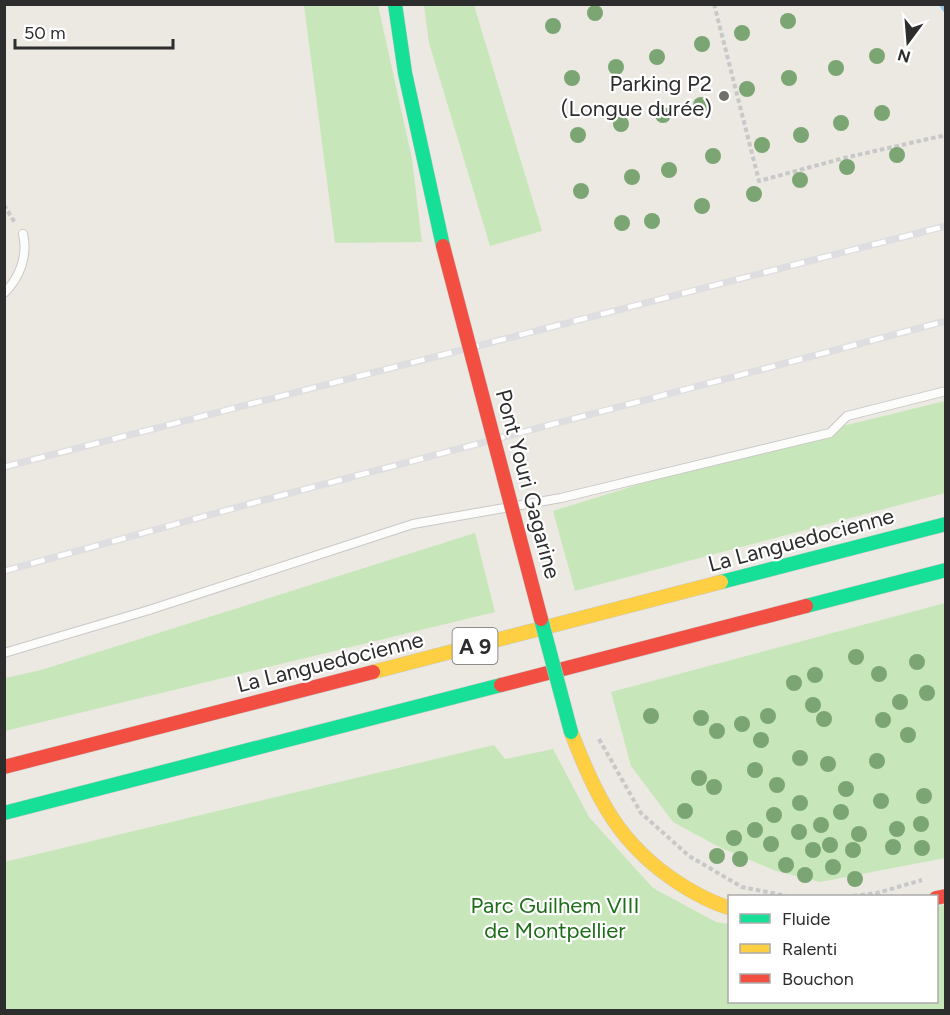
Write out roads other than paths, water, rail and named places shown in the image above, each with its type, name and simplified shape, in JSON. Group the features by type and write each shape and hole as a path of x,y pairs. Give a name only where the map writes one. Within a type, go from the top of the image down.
{"main road":[{"name":"Pont Youri Gagarine","path":"395,4 405,74 443,246 571,732 592,787 614,824 640,854 663,875 728,908"},
{"name":"La Languedocienne","path":"4,767 945,524"},
{"name":"A 9","path":"4,813 945,570"}],"lane":[{"path":"4,293 10,288 25,257 22,234"},
{"path":"4,653 160,606 413,524 561,498 830,433 847,416 945,391"}],"waterway":[{"path":"942,4 946,10"}],"railway":[{"path":"4,467 946,226"},
{"path":"4,571 264,500 946,321"}],"place":[{"name":"Parking P2 (Longue durée)","path":"724,96"}],"park label":[{"name":"Parc Guilhem VIII de Montpellier","path":"555,918"}]}
